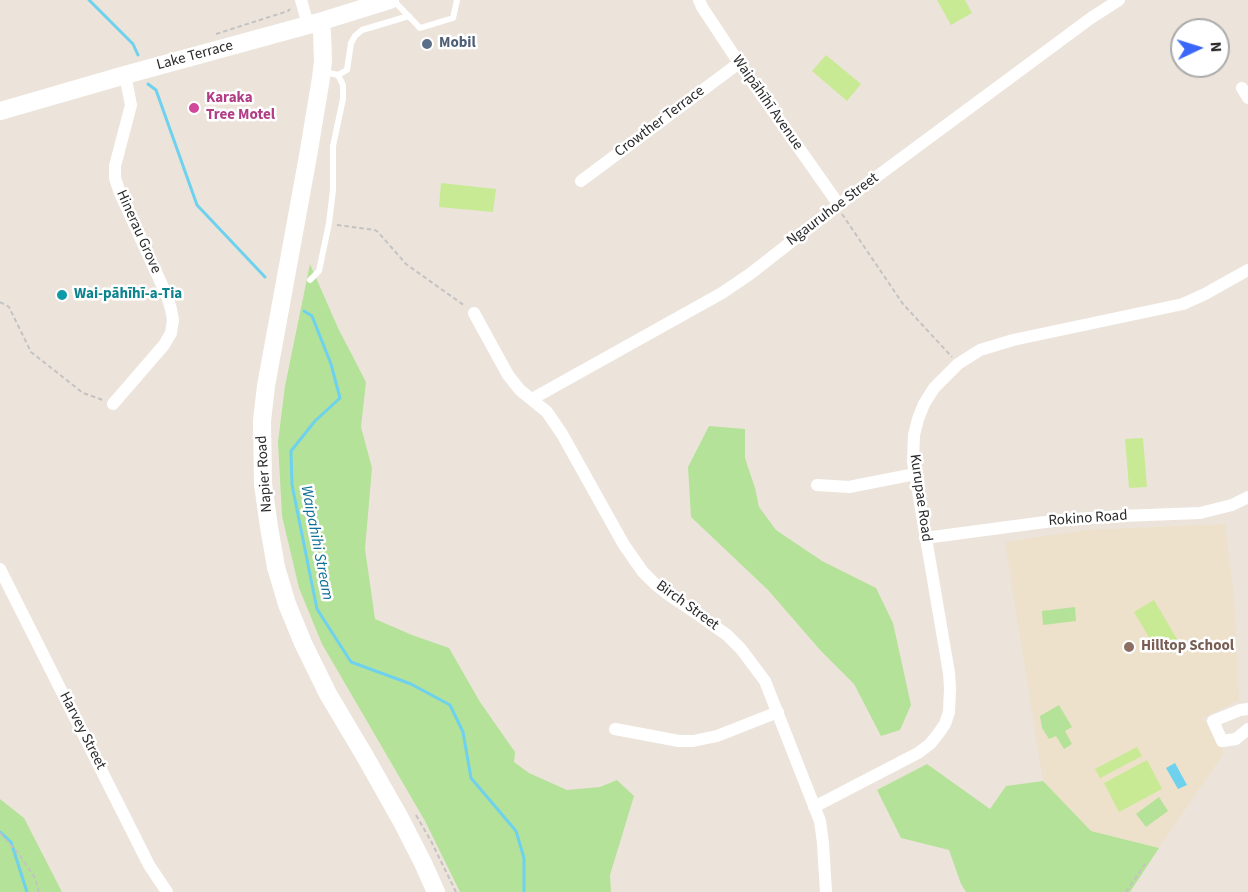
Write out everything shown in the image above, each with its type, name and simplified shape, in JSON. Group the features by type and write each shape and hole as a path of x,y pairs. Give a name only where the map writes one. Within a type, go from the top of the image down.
{"main road":[{"name":"Lake Terrace","path":"0,111 391,0"},
{"name":"Napier Road","path":"313,23 322,32 323,61 330,73 308,156 266,387 262,462 268,527 276,567 287,604 303,643 328,694 401,820 436,892"}],"street":[{"path":"301,0 313,23"},
{"name":"Waipāhīhī Avenue","path":"699,0 739,63 838,206"},
{"name":"Ngauruhoe Street","path":"532,399 722,293 750,274 1090,18 1119,0"},
{"name":"Crowther Terrace","path":"581,181 739,63"},
{"name":"Hinerau Grove","path":"113,404 164,345 171,333 172,320 167,297 120,193 116,178 115,166 131,105 125,75"},
{"name":"Kurupae Road","path":"814,807 918,753 930,744 945,724 950,701 950,680 925,538 913,448 918,419 934,388 958,364 980,350 1013,340 1183,304 1248,270"},
{"name":"Birch Street","path":"474,313 508,375 520,390 547,412 562,434 638,566 669,595 727,635 741,649 765,681 820,821 826,892"},
{"path":"817,485 849,488 915,474"},
{"name":"Rokino Road","path":"925,538 1088,517 1200,513 1232,505 1248,497"},
{"name":"Harvey Street","path":"0,569 149,866 167,892"},
{"path":"1248,709 1213,721 1222,741 1236,739 1248,729"},
{"path":"615,729 679,741 693,741 717,736 778,712"}],"lane":[{"path":"391,0 420,28 453,18 458,0"},
{"path":"330,73 347,70 351,43 362,30 409,16"},
{"path":"310,280 320,271 333,190 333,146 343,99 344,85 330,73"}],"path":[{"path":"838,206 903,304 958,364"},
{"path":"328,224 375,230 406,264 474,313"},
{"path":"0,302 9,307 31,352 83,393 113,404"},
{"path":"413,811 431,841 456,892"},
{"path":"0,833 18,853 35,878 39,892"},
{"path":"1126,892 1145,864"}],"shaded area":[{"name":"Hilltop School","path":"1225,524 1234,594 1239,700 1203,718 1224,753 1159,848 1091,831 1043,781 1005,542 1087,530"}],"green space":[{"path":"937,0 965,0 972,13 951,25"},
{"path":"826,55 861,84 847,101 812,71"},
{"path":"441,183 496,189 493,212 439,207"},
{"path":"310,264 338,328 366,382 361,427 372,468 365,549 375,619 449,648 480,702 515,752 514,762 529,773 567,790 600,787 617,780 634,796 610,875 611,892 460,892 425,821 322,644 299,588 282,516 278,442 285,386"},
{"path":"709,426 745,429 745,458 759,507 776,530 822,561 876,588 893,623 911,705 900,730 881,736 854,684 821,651 768,590 691,517 688,467"},
{"path":"1143,438 1147,487 1129,488 1125,439"},
{"path":"1154,600 1177,639 1157,651 1134,612"},
{"path":"1075,607 1076,621 1043,625 1042,611"},
{"path":"1059,705 1072,727 1065,731 1072,744 1064,749 1056,736 1049,739 1042,728 1040,716"},
{"path":"1137,747 1142,756 1100,778 1095,769"},
{"path":"1147,760 1162,789 1119,812 1104,783"},
{"path":"927,764 990,809 1006,786 1043,781 1091,831 1159,848 1130,892 966,892 949,850 901,838 877,790"},
{"path":"1159,797 1168,811 1146,827 1136,814"},
{"path":"0,799 24,818 62,892 0,892"}],"water":[{"path":"1175,763 1187,785 1178,789 1166,768"}],"waterway":[{"name":"Waipahihi Stream","path":"89,0 133,44 138,55"},
{"name":"Waipahihi Stream","path":"148,84 156,90 197,205 265,277"},
{"name":"Waipahihi Stream","path":"304,311 312,316 331,364 340,398 315,421 291,451 292,485 317,609 351,662 411,684 450,705 463,732 471,778 516,831 524,858 524,892"},
{"path":"0,832 11,842 27,892"}],"place":[{"name":"Mobil","path":"427,44"},
{"name":"Karaka Tree Motel","path":"194,108"},
{"name":"Wai-pāhīhī-a-Tia","path":"62,295"},
{"name":"Hilltop School","path":"1129,647"}]}
